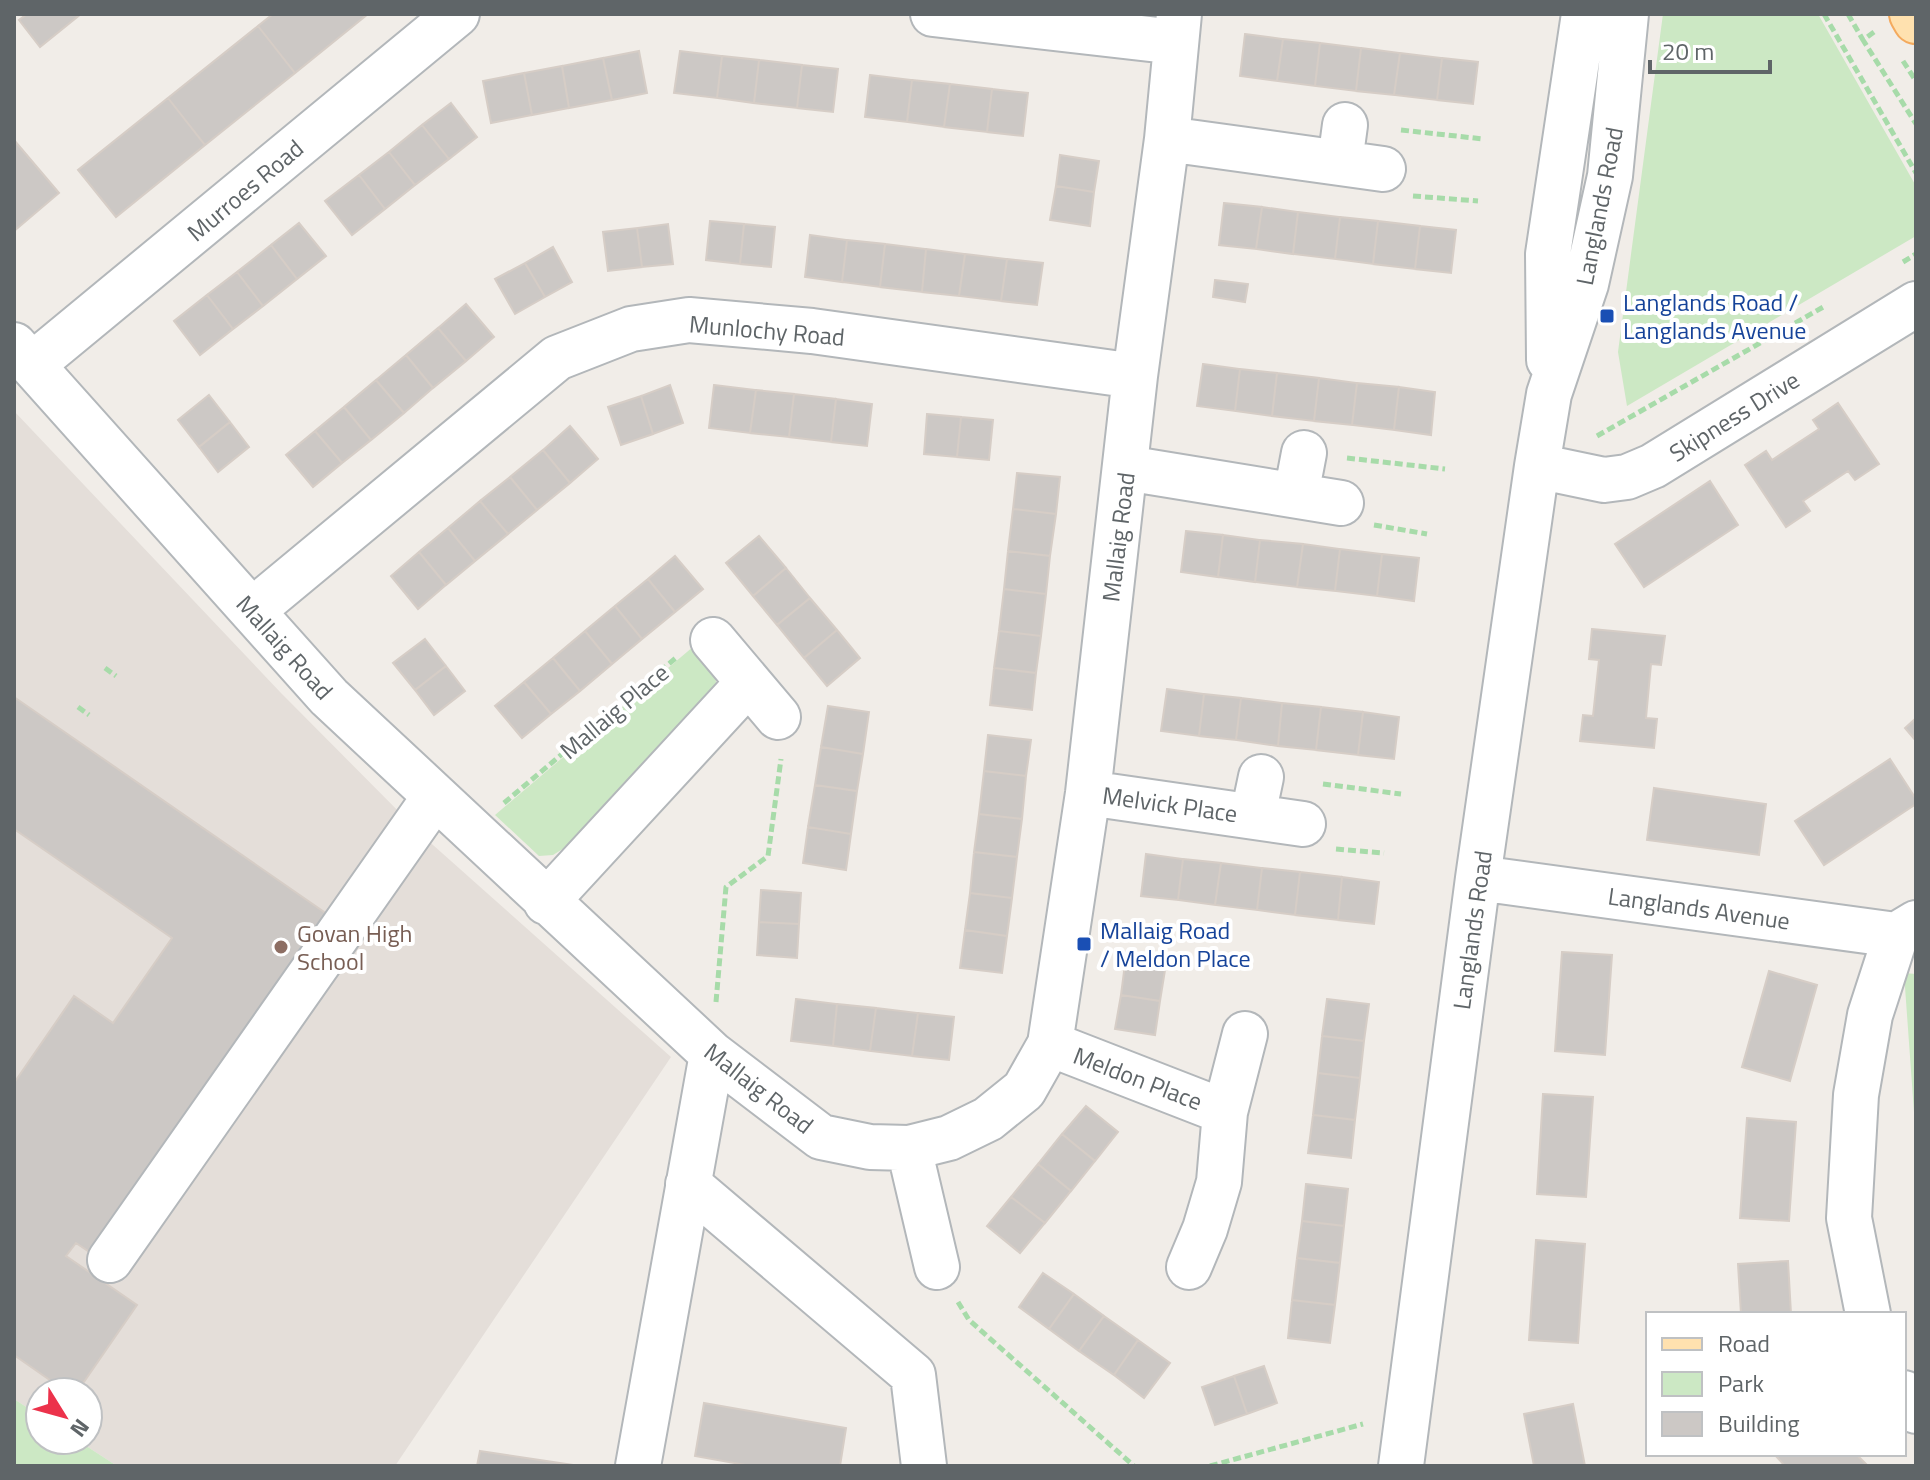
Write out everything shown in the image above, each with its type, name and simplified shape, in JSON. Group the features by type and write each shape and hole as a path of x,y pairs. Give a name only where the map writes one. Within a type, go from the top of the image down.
{"street":[{"name":"Murroes Road","path":"23,355 457,14"},
{"path":"933,14 1177,28"},
{"name":"Langlands Road","path":"1549,394 1548,254 1584,14"},
{"name":"Langlands Road","path":"1401,1466 1478,878 1537,466 1549,394 1586,284 1610,176 1626,14"},
{"name":"Mallaig Road","path":"23,355 329,697 712,1054 821,1137 870,1147 909,1148 949,1138 988,1119 1024,1090 1050,1044 1088,793 1135,376 1167,139 1177,28"},
{"path":"1167,139 1342,143 1383,169"},
{"name":"Skipness Drive","path":"1537,466 1604,480 1627,477 1653,466 1916,304"},
{"name":"Munlochy Road","path":"253,610 557,358 631,329 689,320 720,322 812,331 1135,376"},
{"path":"1296,495 1304,453"},
{"path":"1126,468 1341,503"},
{"path":"713,640 778,717"},
{"path":"546,902 748,683"},
{"name":"Melvick Place","path":"1088,793 1257,796 1303,824"},
{"path":"110,1260 434,798"},
{"name":"Langlands Avenue","path":"1478,878 1906,929"},
{"path":"1868,1312 1849,1218 1856,1095 1870,1015 1906,929"},
{"name":"Meldon Place","path":"1189,1267 1205,1229 1219,1182 1225,1112 1245,1034"},
{"name":"Meldon Place","path":"1050,1044 1225,1112"},
{"path":"638,1466 712,1054"},
{"path":"909,1148 937,1267"},
{"path":"688,1184 913,1375 924,1466"}],"path":[{"path":"1824,14 1916,173"},
{"path":"1848,14 1916,124"},
{"path":"1863,40 1902,29 1916,81"},
{"path":"1383,169 1385,194 1478,201"},
{"path":"1889,269 1916,254"},
{"path":"1537,466 1610,430 1836,300"},
{"name":"Mallaig Place","path":"471,832 706,632 713,640"},
{"path":"105,668 116,676"},
{"path":"78,707 89,715"},
{"path":"712,1054 726,887 768,856 786,725 778,717"},
{"path":"937,1267 969,1320 1134,1466"},
{"path":"1210,1466 1408,1412"}],"shaded area":[{"name":"Govan High School","path":"14,411 281,693 424,837 671,1057 395,1466 117,1466 102,1456 104,1376 24,1376 24,1406 14,1399"}],"green space":[{"path":"1663,14 1818,14 1916,186 1916,236 1627,406 1618,352"},
{"path":"694,646 713,670 716,688 577,840 553,855 539,856 495,815"},
{"path":"1904,973 1916,974 1916,1140"},
{"path":"14,1399 24,1406 24,1456 102,1456 117,1466 14,1466"}],"building":[{"path":"27,14 81,14 40,47 19,20"},
{"path":"273,14 368,14 295,73 258,26"},
{"path":"258,26 295,73 205,145 168,98"},
{"path":"1245,34 1283,39 1277,81 1240,76"},
{"path":"1283,39 1320,43 1315,86 1277,81"},
{"path":"1320,43 1361,48 1356,91 1315,86"},
{"path":"1361,48 1400,53 1394,95 1356,91"},
{"path":"639,51 647,93 612,100 603,58"},
{"path":"680,51 722,56 717,98 674,93"},
{"path":"1400,53 1442,58 1437,100 1394,95"},
{"path":"722,56 759,60 754,103 717,98"},
{"path":"603,58 612,100 569,108 562,66"},
{"path":"1442,58 1478,62 1473,104 1437,100"},
{"path":"759,60 802,65 797,108 754,103"},
{"path":"802,65 838,69 833,112 797,108"},
{"path":"562,66 569,108 532,115 524,73"},
{"path":"524,73 532,115 491,123 483,81"},
{"path":"870,75 912,80 907,122 865,117"},
{"path":"912,80 950,84 944,127 907,122"},
{"path":"950,84 992,89 987,132 944,127"},
{"path":"992,89 1028,93 1023,136 987,132"},
{"path":"168,98 205,145 116,217 78,170"},
{"path":"451,103 477,137 449,159 422,125"},
{"path":"422,125 449,159 415,185 389,152"},
{"path":"14,140 59,193 14,231"},
{"path":"389,152 415,185 385,209 359,175"},
{"path":"1060,155 1099,161 1094,192 1056,186"},
{"path":"359,175 385,209 352,235 325,201"},
{"path":"1056,186 1094,192 1090,226 1050,220"},
{"path":"1224,203 1262,207 1256,249 1219,245"},
{"path":"1262,207 1298,212 1293,254 1256,249"},
{"path":"1298,212 1340,217 1335,259 1293,254"},
{"path":"1340,217 1378,221 1373,264 1335,259"},
{"path":"710,221 744,224 740,264 706,260"},
{"path":"1378,221 1420,226 1415,269 1373,264"},
{"path":"299,223 326,256 297,279 271,245"},
{"path":"668,224 673,264 642,267 637,228"},
{"path":"744,224 775,227 771,267 740,264"},
{"path":"1420,226 1456,230 1451,273 1415,269"},
{"path":"637,228 642,267 608,271 603,232"},
{"path":"810,235 847,240 842,282 805,277"},
{"path":"847,240 885,244 880,287 842,282"},
{"path":"885,244 926,249 922,292 880,287"},
{"path":"271,245 297,279 263,306 237,272"},
{"path":"553,247 572,282 545,297 525,263"},
{"path":"926,249 965,254 959,296 922,292"},
{"path":"965,254 1007,259 1001,301 959,296"},
{"path":"1007,259 1043,263 1037,305 1001,301"},
{"path":"525,263 545,297 515,314 495,279"},
{"path":"237,272 263,306 233,329 207,295"},
{"path":"1215,280 1248,284 1245,302 1213,297"},
{"path":"207,295 233,329 200,355 174,321"},
{"path":"466,304 494,337 466,361 438,328"},
{"path":"438,328 466,361 433,388 406,355"},
{"path":"406,355 433,388 404,413 376,380"},
{"path":"1203,364 1240,369 1235,411 1197,406"},
{"path":"1240,369 1277,373 1272,416 1235,411"},
{"path":"1277,373 1319,378 1314,421 1272,416"},
{"path":"1319,378 1357,383 1352,425 1314,421"},
{"path":"376,380 404,413 371,440 344,407"},
{"path":"1357,383 1399,387 1394,430 1352,425"},
{"path":"670,385 683,423 653,434 641,396"},
{"path":"714,385 756,390 750,433 709,428"},
{"path":"1399,387 1435,392 1431,435 1394,430"},
{"path":"756,390 794,394 789,437 750,433"},
{"path":"794,394 836,399 831,442 789,437"},
{"path":"209,395 230,422 199,447 178,420"},
{"path":"641,396 653,434 621,445 608,407"},
{"path":"836,399 872,404 867,446 831,442"},
{"path":"1838,403 1879,464 1855,480 1848,471 1803,501 1810,511 1786,527 1745,465 1766,451 1772,460 1819,429 1813,420"},
{"path":"344,407 371,440 342,463 315,431"},
{"path":"927,414 961,417 957,457 924,454"},
{"path":"961,417 993,420 989,460 957,457"},
{"path":"230,422 249,447 218,472 199,447"},
{"path":"570,426 598,459 570,483 543,450"},
{"path":"315,431 342,463 313,487 286,455"},
{"path":"543,450 570,483 537,510 510,477"},
{"path":"1017,473 1060,477 1056,514 1013,509"},
{"path":"510,477 537,510 508,534 480,501"},
{"path":"1710,481 1738,525 1644,587 1615,544"},
{"path":"480,501 508,534 475,561 448,528"},
{"path":"1013,509 1056,514 1050,556 1008,551"},
{"path":"448,528 475,561 446,585 419,552"},
{"path":"1186,531 1223,535 1218,577 1181,572"},
{"path":"1223,535 1260,540 1255,582 1218,577"},
{"path":"759,536 786,568 753,596 726,563"},
{"path":"1260,540 1303,544 1297,587 1255,582"},
{"path":"1303,544 1340,549 1335,591 1297,587"},
{"path":"1340,549 1382,554 1377,596 1335,591"},
{"path":"1008,551 1050,556 1046,594 1004,589"},
{"path":"419,552 446,585 418,609 391,576"},
{"path":"1382,554 1419,558 1414,601 1377,596"},
{"path":"675,556 703,589 675,612 648,579"},
{"path":"786,568 810,598 777,625 753,596"},
{"path":"648,579 675,612 642,639 615,606"},
{"path":"1004,589 1046,594 1041,636 999,631"},
{"path":"810,598 837,630 804,658 777,625"},
{"path":"615,606 642,639 612,664 585,631"},
{"path":"1592,629 1665,636 1661,665 1651,664 1646,718 1657,719 1654,748 1580,741 1583,715 1593,716 1599,660 1589,659"},
{"path":"837,630 860,658 827,686 804,658"},
{"path":"585,631 612,664 580,691 553,658"},
{"path":"999,631 1041,636 1036,673 994,668"},
{"path":"425,639 446,666 415,690 393,663"},
{"path":"553,658 580,691 551,714 524,682"},
{"path":"446,666 465,691 434,715 415,690"},
{"path":"994,668 1036,673 1032,710 990,705"},
{"path":"524,682 551,714 522,738 495,706"},
{"path":"1167,689 1204,694 1199,736 1161,731"},
{"path":"1204,694 1241,698 1236,740 1199,736"},
{"path":"14,697 327,914 91,1253 76,1243 66,1256 137,1305 88,1376 44,1376 14,1355 14,1083 74,996 113,1023 172,938 14,829"},
{"path":"1241,698 1282,703 1278,746 1236,740"},
{"path":"1282,703 1321,707 1316,750 1278,746"},
{"path":"828,706 869,712 863,754 821,747"},
{"path":"1321,707 1363,712 1358,755 1316,750"},
{"path":"1363,712 1399,717 1394,759 1358,755"},
{"path":"1916,718 1916,741 1905,728"},
{"path":"988,735 1031,740 1026,776 984,771"},
{"path":"821,747 863,754 857,791 815,785"},
{"path":"1890,759 1916,799 1916,804 1824,865 1795,821"},
{"path":"984,771 1026,776 1022,819 979,814"},
{"path":"815,785 857,791 851,834 808,827"},
{"path":"1654,788 1766,804 1759,855 1647,840"},
{"path":"979,814 1022,819 1017,857 974,852"},
{"path":"808,827 851,834 846,870 803,863"},
{"path":"974,852 1017,857 1012,898 970,893"},
{"path":"1146,854 1183,859 1178,900 1141,896"},
{"path":"1183,859 1221,863 1215,905 1178,900"},
{"path":"1221,863 1262,868 1257,910 1215,905"},
{"path":"1262,868 1300,872 1295,915 1257,910"},
{"path":"1300,872 1342,877 1338,920 1295,915"},
{"path":"1342,877 1379,882 1374,924 1338,920"},
{"path":"761,890 801,893 799,924 759,922"},
{"path":"970,893 1012,898 1007,936 965,930"},
{"path":"759,922 799,924 797,958 757,955"},
{"path":"965,930 1007,936 1002,973 960,968"},
{"path":"1562,952 1612,955 1605,1055 1555,1051"},
{"path":"1125,964 1165,970 1160,1001 1121,995"},
{"path":"1769,971 1817,985 1790,1081 1742,1067"},
{"path":"1121,995 1160,1001 1155,1035 1115,1029"},
{"path":"796,999 837,1004 833,1046 791,1041"},
{"path":"1327,999 1369,1004 1364,1041 1322,1036"},
{"path":"837,1004 876,1008 870,1051 833,1046"},
{"path":"876,1008 918,1013 912,1056 870,1051"},
{"path":"918,1013 954,1017 949,1060 912,1056"},
{"path":"1322,1036 1364,1041 1360,1078 1318,1073"},
{"path":"1318,1073 1360,1078 1355,1120 1313,1115"},
{"path":"1543,1094 1593,1097 1586,1197 1537,1194"},
{"path":"1086,1106 1118,1132 1095,1161 1062,1134"},
{"path":"1313,1115 1355,1120 1351,1158 1308,1153"},
{"path":"1747,1118 1796,1122 1789,1221 1740,1218"},
{"path":"1062,1134 1095,1161 1071,1191 1038,1164"},
{"path":"1038,1164 1071,1191 1045,1223 1011,1197"},
{"path":"1306,1184 1348,1189 1344,1226 1302,1221"},
{"path":"1011,1197 1045,1223 1020,1253 987,1226"},
{"path":"1302,1221 1344,1226 1340,1263 1297,1258"},
{"path":"1536,1240 1585,1244 1578,1343 1529,1340"},
{"path":"1297,1258 1340,1263 1335,1305 1292,1300"},
{"path":"1788,1261 1791,1312 1741,1312 1738,1264"},
{"path":"1043,1273 1074,1294 1049,1329 1019,1307"},
{"path":"1074,1294 1104,1316 1079,1351 1049,1329"},
{"path":"1292,1300 1335,1305 1330,1343 1288,1338"},
{"path":"1104,1316 1138,1340 1114,1375 1079,1351"},
{"path":"1138,1340 1170,1363 1144,1398 1114,1375"},
{"path":"1264,1366 1277,1403 1247,1414 1234,1376"},
{"path":"1234,1376 1247,1414 1215,1425 1202,1387"},
{"path":"704,1403 846,1428 840,1466 751,1466 695,1456"},
{"path":"1573,1404 1585,1466 1534,1466 1524,1414"},
{"path":"480,1451 580,1466 477,1466"},
{"path":"1776,1456 1858,1456 1868,1466 1785,1466"}],"place":[{"name":"Langlands Road / Langlands Avenue","path":"1607,316"},
{"name":"Mallaig Road / Meldon Place","path":"1084,944"},
{"name":"Govan High School","path":"281,947"}]}
